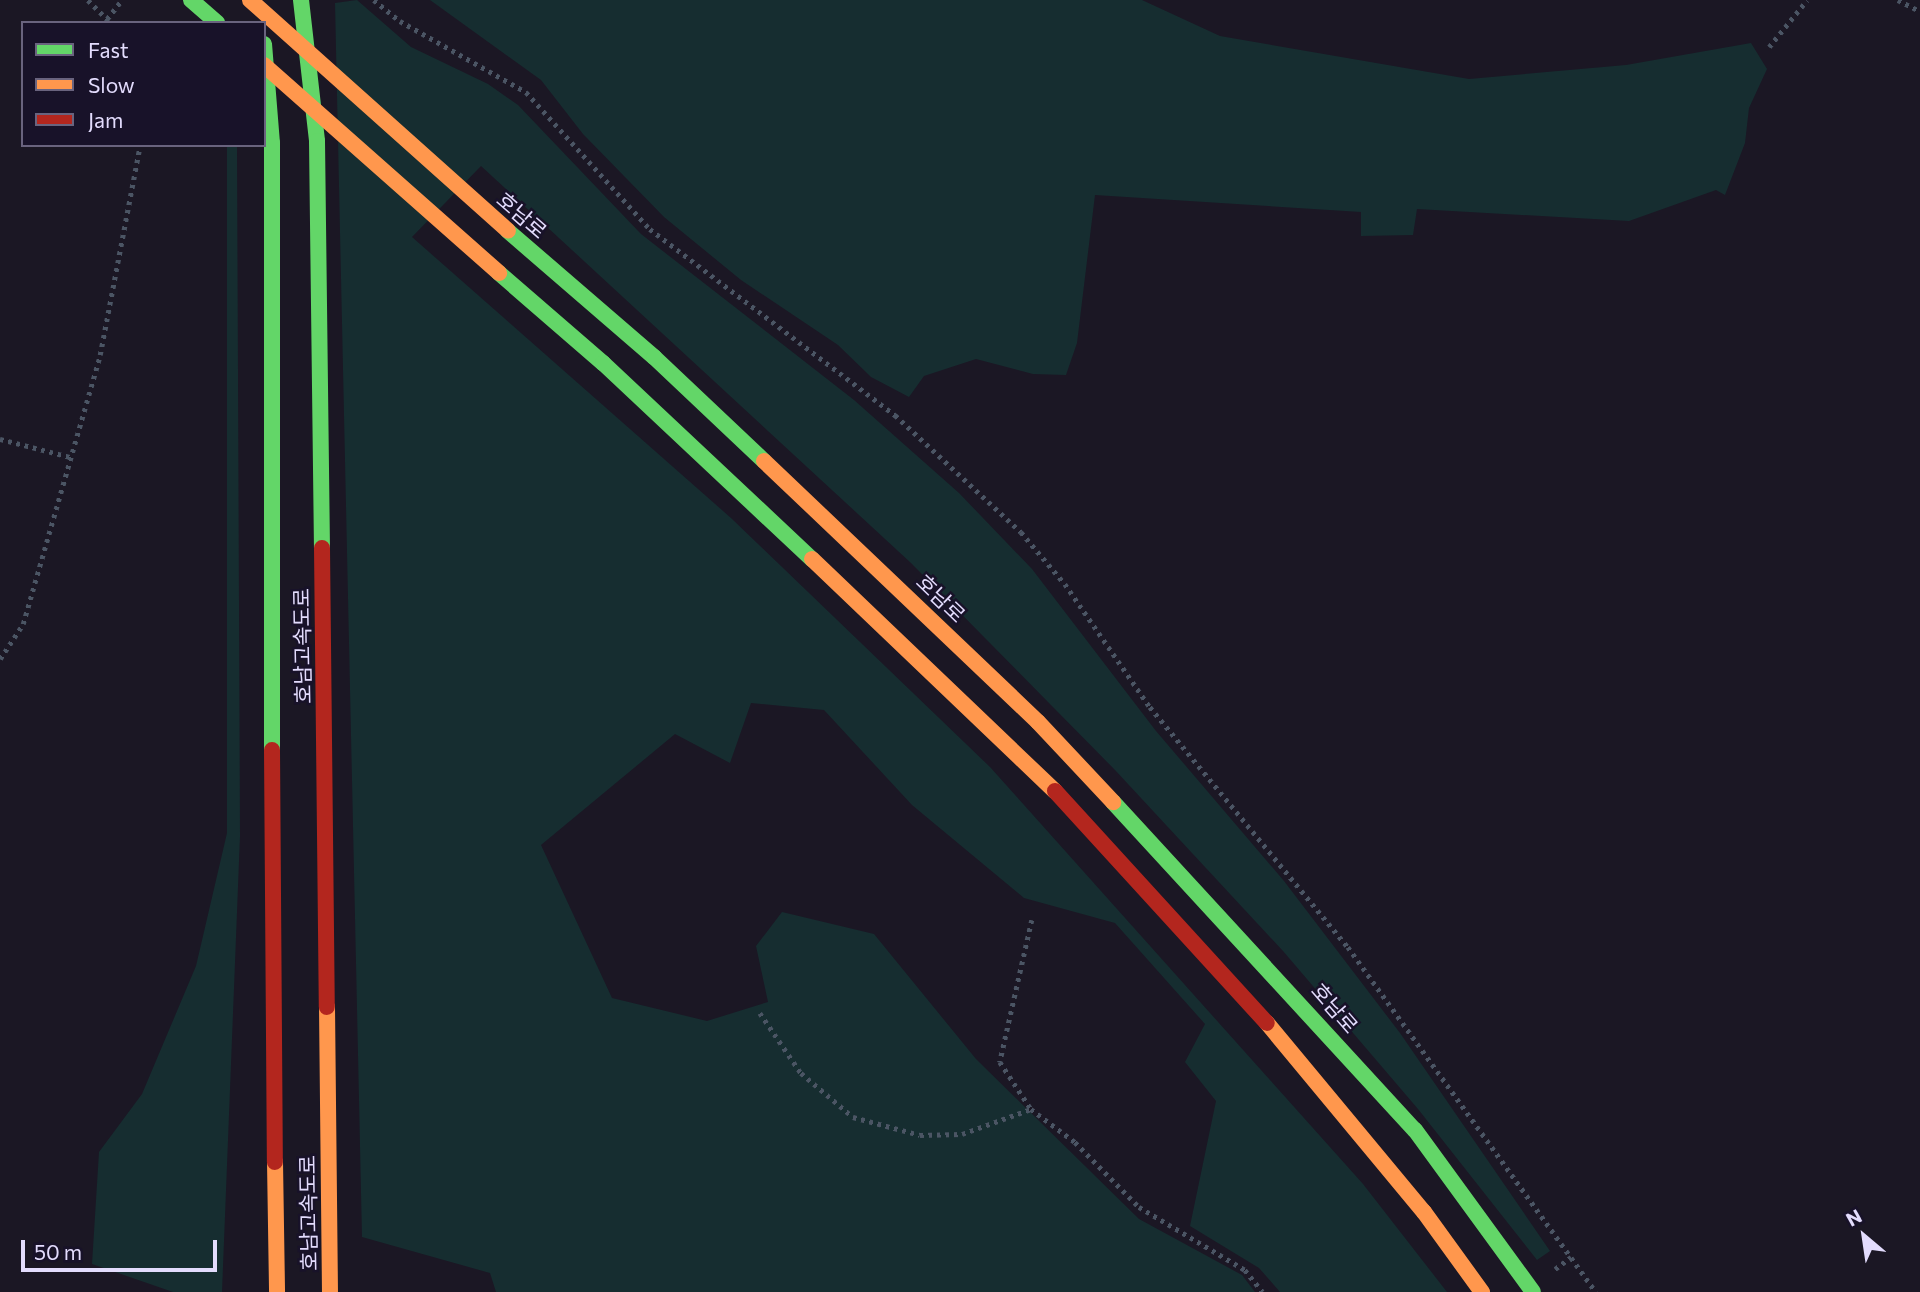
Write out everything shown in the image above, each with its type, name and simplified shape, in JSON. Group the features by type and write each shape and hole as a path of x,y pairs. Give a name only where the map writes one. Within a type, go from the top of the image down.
{"highway":[{"path":"191,0 215,21"},
{"name":"호남로","path":"250,0 684,385 1038,722 1290,989 1406,1120 1533,1292"},
{"path":"261,0 262,21"},
{"name":"호남고속도로","path":"301,0 317,154 330,1292"},
{"path":"266,67 642,399 1023,756 1249,1001 1424,1212 1482,1292"},
{"name":"호남고속도로","path":"266,69 272,143 272,953 277,1292"}],"path":[{"path":"88,0 109,21 122,0"},
{"path":"374,0 400,21 526,92 650,229 895,415 1021,532 1065,584 1150,707 1348,947 1596,1292"},
{"path":"1769,47 1807,0"},
{"path":"1898,0 1920,11"},
{"path":"0,659 23,624 100,355 140,147"},
{"path":"0,439 70,457"},
{"path":"1032,920 1000,1062 1031,1109 1075,1142 1139,1207 1245,1270 1263,1292"},
{"path":"760,1013 801,1073 853,1117 920,1135 962,1135 1031,1109"},
{"path":"1555,1269 1571,1257"}],"green space":[{"path":"357,0 411,47 488,84 518,105 641,234 854,400 959,493 1032,569 1156,731 1284,881 1400,1033 1550,1251 1537,1260 1418,1109 1283,951 1115,770 911,563 481,166 412,237 731,518 990,767 1363,1184 1447,1292 1280,1292 1259,1268 1190,1226 1216,1101 1185,1062 1205,1024 1115,923 1024,898 912,805 824,710 751,703 730,763 675,734 541,845 612,998 707,1021 768,1002 756,946 782,912 874,934 976,1059 1139,1219 1242,1275 1255,1292 496,1292 490,1273 362,1237 335,3"},
{"path":"430,0 1142,0 1220,36 1469,79 1626,65 1751,43 1767,69 1749,108 1745,143 1725,195 1716,190 1629,221 1417,209 1413,235 1361,236 1361,212 1095,195 1077,343 1066,375 1033,374 976,359 924,376 909,397 871,377 838,345 741,280 664,217 583,134 541,80"},
{"path":"227,147 237,147 240,836 222,1292 173,1292 92,1264 99,1152 142,1094 196,966 227,833"}],"traffic: fast":[{"path":"191,0 215,21"},
{"path":"301,0 317,141 322,548"},
{"path":"266,69 272,143 272,750"},
{"path":"508,231 654,357 764,461"},
{"path":"499,273 603,363 812,559"},
{"path":"1113,802 1415,1130 1533,1292"}],"traffic: slow":[{"path":"250,0 508,231"},
{"path":"266,67 499,273"},
{"path":"764,461 1038,722 1113,802"},
{"path":"812,559 1055,791"},
{"path":"327,1007 330,1292"},
{"path":"1267,1023 1424,1212 1482,1292"},
{"path":"275,1162 277,1292"}],"traffic: jam":[{"path":"322,548 327,1007"},
{"path":"272,750 275,1162"},
{"path":"1055,791 1267,1023"}]}
